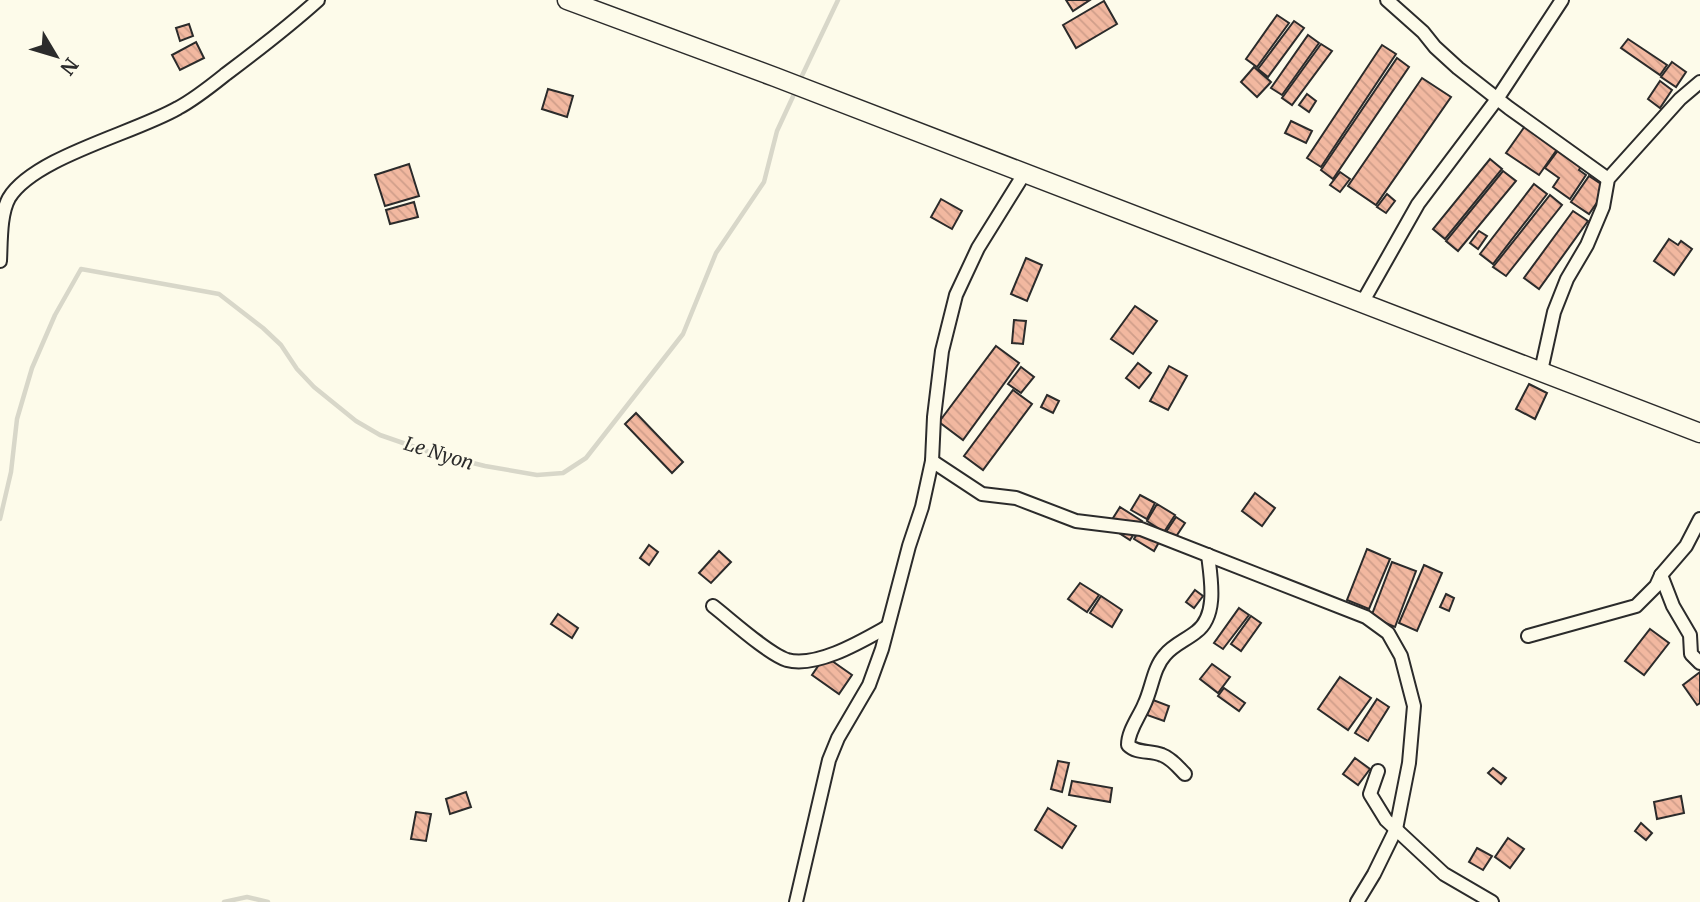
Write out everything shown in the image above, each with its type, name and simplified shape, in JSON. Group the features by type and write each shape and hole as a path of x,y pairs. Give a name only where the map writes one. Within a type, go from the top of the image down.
{"main road":[{"path":"567,0 775,77 1700,433"}],"street":[{"path":"0,261 4,211 9,198 33,174 180,107 282,32 318,0"},
{"path":"1387,0 1458,68 1608,178"},
{"path":"1362,303 1418,204 1497,99 1562,0"},
{"path":"1541,371 1554,312 1567,279 1587,245 1603,207 1608,178 1680,99 1700,82"},
{"path":"796,902 829,760 838,738 869,685 883,649 887,626 922,507 932,461 942,351 956,295 978,248 1024,174"},
{"path":"932,461 982,494 1016,498 1076,522 1141,529 1366,617 1388,633 1401,656 1414,706 1409,763 1396,829 1357,902"},
{"path":"1528,636 1636,606 1656,586 1661,575 1686,546 1700,519"},
{"path":"1185,774 1162,755 1133,750 1128,745 1128,737 1165,655 1199,630 1208,614 1212,599 1208,555"},
{"path":"1661,575 1690,635 1691,654 1700,663"},
{"path":"713,606 766,647 786,659 806,662 855,645 887,626"},
{"path":"1378,771 1370,794 1386,820 1444,874 1492,902"}],"building":[{"path":"1066,0 1090,0 1073,11"},
{"path":"1104,1 1117,24 1076,48 1063,25"},
{"path":"1277,15 1289,23 1257,67 1246,59"},
{"path":"1294,21 1304,28 1268,77 1258,69"},
{"path":"189,24 193,36 180,41 176,28"},
{"path":"1308,35 1319,43 1282,95 1271,88"},
{"path":"1628,39 1667,65 1660,75 1621,48"},
{"path":"196,42 204,58 180,70 172,55"},
{"path":"1321,44 1332,51 1292,105 1282,98"},
{"path":"1382,45 1396,54 1321,167 1307,158"},
{"path":"1397,58 1409,67 1333,179 1321,170"},
{"path":"1672,62 1686,72 1676,87 1661,77"},
{"path":"1254,67 1271,82 1257,97 1241,82"},
{"path":"1422,78 1451,97 1376,205 1348,186"},
{"path":"1660,81 1672,90 1660,108 1648,99"},
{"path":"548,89 573,96 567,117 542,109"},
{"path":"1307,94 1316,101 1309,112 1299,105"},
{"path":"1291,121 1312,131 1306,143 1285,133"},
{"path":"1525,126 1558,148 1539,175 1506,153"},
{"path":"1559,149 1582,165 1579,170 1586,175 1570,199 1553,187 1559,178 1545,168"},
{"path":"1490,159 1502,169 1445,239 1433,229"},
{"path":"409,164 419,196 385,206 375,175"},
{"path":"1503,171 1516,181 1458,251 1446,241"},
{"path":"1340,172 1350,179 1340,192 1330,185"},
{"path":"1589,176 1607,188 1589,214 1571,202"},
{"path":"1534,184 1547,194 1493,264 1480,254"},
{"path":"1387,194 1395,201 1386,213 1377,207"},
{"path":"1550,195 1562,205 1506,276 1493,267"},
{"path":"941,199 962,211 952,229 931,217"},
{"path":"414,202 418,217 390,224 386,210"},
{"path":"1573,211 1588,221 1539,289 1524,278"},
{"path":"1479,231 1487,236 1478,249 1470,243"},
{"path":"1669,239 1678,245 1681,241 1692,249 1674,275 1654,261"},
{"path":"1026,258 1042,265 1027,301 1011,294"},
{"path":"1135,306 1157,321 1133,354 1111,339"},
{"path":"1014,320 1026,321 1023,344 1012,343"},
{"path":"996,346 1019,363 963,440 939,422"},
{"path":"1138,363 1151,373 1139,388 1126,378"},
{"path":"1169,366 1187,376 1168,410 1150,401"},
{"path":"1021,367 1034,377 1021,393 1008,384"},
{"path":"1529,384 1547,393 1535,419 1516,409"},
{"path":"1013,390 1032,404 983,470 964,456"},
{"path":"1047,395 1059,401 1053,413 1041,407"},
{"path":"636,413 683,462 672,473 625,424"},
{"path":"1255,493 1275,508 1262,526 1242,511"},
{"path":"1140,495 1155,503 1147,519 1131,510"},
{"path":"1157,504 1175,515 1164,532 1147,521"},
{"path":"1120,507 1142,521 1130,540 1108,526"},
{"path":"1176,517 1185,523 1175,538 1166,532"},
{"path":"1143,523 1163,535 1154,551 1134,539"},
{"path":"649,545 658,552 649,565 640,558"},
{"path":"1367,549 1390,559 1369,609 1347,600"},
{"path":"719,551 731,562 711,583 699,573"},
{"path":"1392,562 1416,571 1395,627 1371,617"},
{"path":"1424,565 1442,573 1417,631 1399,623"},
{"path":"1080,583 1099,595 1087,612 1068,599"},
{"path":"1195,590 1203,596 1194,608 1186,602"},
{"path":"1446,594 1454,598 1449,611 1440,607"},
{"path":"1101,596 1122,610 1112,627 1090,613"},
{"path":"1239,608 1249,615 1223,649 1214,643"},
{"path":"558,614 578,628 572,638 551,624"},
{"path":"1251,616 1261,623 1241,651 1231,644"},
{"path":"1650,629 1669,643 1644,675 1625,661"},
{"path":"825,656 852,675 839,694 812,675"},
{"path":"1212,664 1230,677 1218,693 1200,679"},
{"path":"1700,672 1700,703 1697,705 1683,685"},
{"path":"1340,677 1371,698 1348,730 1318,709"},
{"path":"1224,688 1245,703 1239,711 1218,696"},
{"path":"1377,699 1389,707 1368,741 1355,733"},
{"path":"1153,700 1169,706 1164,721 1147,715"},
{"path":"1355,758 1370,769 1358,785 1343,774"},
{"path":"1058,761 1069,763 1062,792 1051,789"},
{"path":"1493,768 1506,778 1501,784 1488,773"},
{"path":"1072,781 1112,788 1110,802 1069,795"},
{"path":"466,792 471,807 450,814 446,799"},
{"path":"1681,796 1684,813 1657,819 1654,802"},
{"path":"1048,808 1076,826 1062,848 1035,830"},
{"path":"416,812 431,814 426,841 411,839"},
{"path":"1641,823 1652,833 1646,840 1635,831"},
{"path":"1508,838 1524,849 1510,868 1495,857"},
{"path":"1477,848 1492,856 1483,870 1469,862"}],"waterway":[{"name":"Le Nyon","path":"799,82 838,0"},
{"name":"Le Nyon","path":"0,519 11,472 17,419 32,368 55,315 81,269 219,294 281,345 297,369 314,387 356,421 380,435 432,453 485,466 537,475 563,473 586,458 683,334 716,253 764,182 777,131 796,90"},
{"path":"224,902 247,897 268,902"}]}
